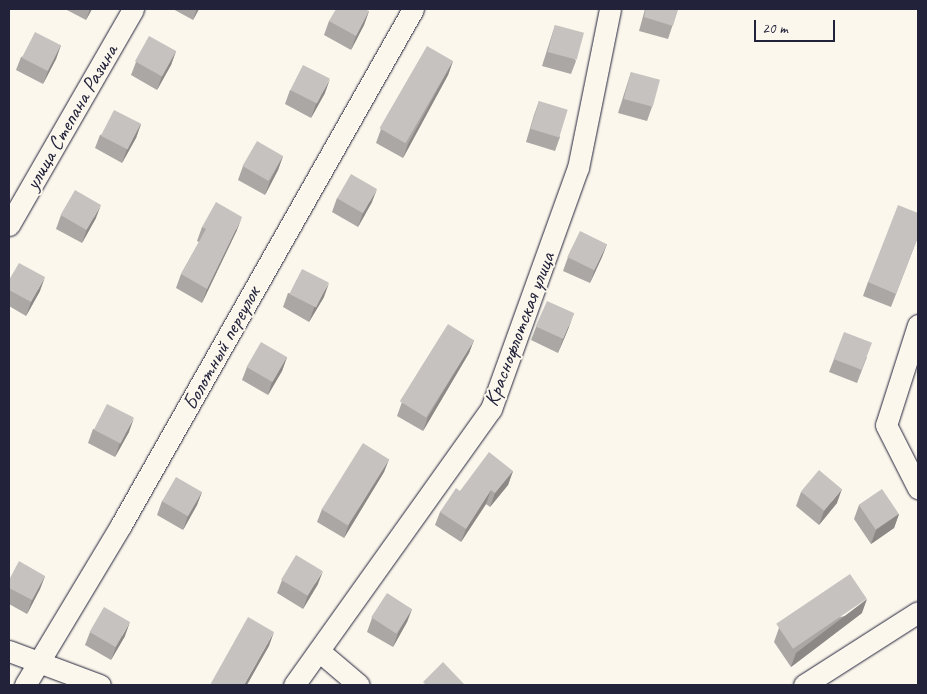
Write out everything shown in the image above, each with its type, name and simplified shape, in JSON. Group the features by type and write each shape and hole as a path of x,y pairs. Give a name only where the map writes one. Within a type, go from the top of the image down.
{"street":[{"name":"улица Степана Разина","path":"9,225 133,9"},
{"name":"Болотный переулок","path":"25,685 121,526 413,9"},
{"name":"Краснофлотская улица","path":"294,685 491,409 578,168 610,9"},
{"path":"918,325 886,424 918,488"},
{"path":"804,685 918,612"},
{"path":"9,651 100,685"},
{"path":"319,651 359,685"}],"building":[{"path":"336,9 365,9 369,11 356,36 329,21"},
{"path":"646,9 678,9 673,26 644,17"},
{"path":"555,25 584,33 577,60 548,52"},
{"path":"35,32 61,45 48,71 22,58"},
{"path":"149,36 176,51 162,76 135,61"},
{"path":"427,46 453,61 405,143 380,128"},
{"path":"303,65 330,79 317,104 290,90"},
{"path":"631,72 660,80 653,107 624,99"},
{"path":"539,101 568,110 559,138 531,129"},
{"path":"114,110 141,124 128,149 101,136"},
{"path":"257,141 283,156 268,181 242,166"},
{"path":"351,174 377,189 363,213 337,198"},
{"path":"75,190 101,205 86,230 60,215"},
{"path":"216,202 242,217 207,289 181,274 206,229 202,227"},
{"path":"898,205 918,213 918,237 896,294 868,282"},
{"path":"580,231 607,244 594,270 567,257"},
{"path":"19,263 45,277 31,302 9,290 9,280"},
{"path":"302,269 329,283 316,308 289,294"},
{"path":"547,301 574,313 563,339 536,327"},
{"path":"448,324 474,340 426,418 400,401"},
{"path":"844,332 872,343 862,370 834,359"},
{"path":"261,342 287,357 272,382 246,367"},
{"path":"107,404 134,418 121,443 94,430"},
{"path":"363,443 389,459 348,526 322,509"},
{"path":"489,452 513,471 495,493 491,490 466,529 440,512 456,488 460,491"},
{"path":"819,470 842,489 824,511 801,491"},
{"path":"176,477 202,492 188,516 162,501"},
{"path":"882,489 899,514 876,530 859,505"},
{"path":"296,555 323,571 308,596 281,580"},
{"path":"19,561 45,576 32,600 9,588 9,580"},
{"path":"850,574 867,599 793,649 776,624"},
{"path":"387,593 412,609 396,634 371,617"},
{"path":"104,607 130,622 115,647 90,632"},
{"path":"248,617 274,632 244,685 210,685"},
{"path":"443,662 463,685 426,685 423,682"}]}
